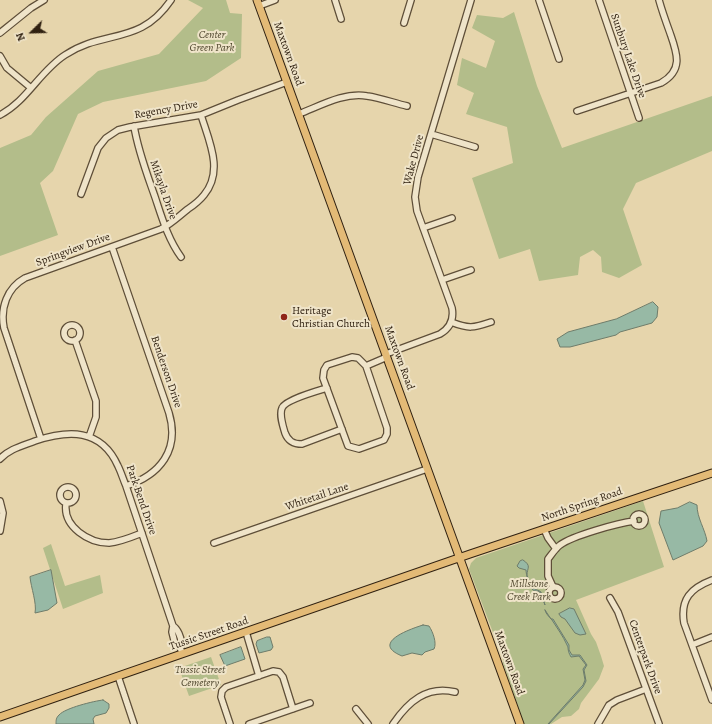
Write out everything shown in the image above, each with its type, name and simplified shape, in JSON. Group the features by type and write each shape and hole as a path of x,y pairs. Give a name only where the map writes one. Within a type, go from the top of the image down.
{"main road":[{"name":"Maxtown Road","path":"258,3 520,724"},
{"name":"North Spring Road","path":"425,571 712,473"},
{"name":"Tussic Street Road","path":"0,717 425,571"}],"street":[{"path":"0,33 31,8 44,0"},
{"path":"0,115 13,107 48,69 67,53 90,42 139,30 157,17 171,0"},
{"path":"258,3 275,0"},
{"path":"335,0 341,19"},
{"path":"404,23 411,0"},
{"name":"Wake Drive","path":"451,322 453,317 452,308 423,228 417,208 416,190 418,177 471,0"},
{"path":"539,0 559,59"},
{"name":"Sunbury Lake Drive","path":"599,0 639,118"},
{"path":"577,111 666,80 672,74 676,67 676,51 659,0"},
{"path":"0,56 12,73 30,88"},
{"name":"Regency Drive","path":"81,194 95,153 102,142 118,130 201,115 287,82"},
{"path":"299,114 345,97 356,95 368,96 407,106"},
{"name":"Springview Drive","path":"41,439 4,328 3,315 7,298 14,286 25,278 165,227 200,199 212,182 215,169 214,156 201,115"},
{"name":"Mikayla Drive","path":"134,126 138,150 170,241 181,257"},
{"path":"431,134 475,147"},
{"path":"423,228 452,218"},
{"name":"Benderson Drive","path":"112,246 170,413 172,432 169,450 157,469 140,481 126,486"},
{"path":"442,280 471,270"},
{"path":"366,366 386,355 440,334 447,329 451,322 463,327 472,328 491,322"},
{"path":"75,340 96,401 96,417 90,437"},
{"path":"352,357 358,358 366,366 387,428 387,434 384,440 359,449 348,446 323,378 324,370 327,365 352,357"},
{"path":"327,388 288,402 282,407 280,414 285,433 289,440 295,444 302,444 342,429"},
{"name":"Park Bend Drive","path":"0,460 4,455 13,449 41,439 68,433 90,437 110,452 119,466 173,626 172,632 175,644 180,647 182,654"},
{"name":"Whitetail Lane","path":"214,543 427,469"},
{"path":"0,501 3,520 0,531"},
{"path":"66,504 66,512 72,524 84,535 95,541 112,542 142,533"},
{"path":"553,587 548,576 548,559 561,544 574,538 618,524 634,521"},
{"path":"544,530 556,549"},
{"path":"712,580 696,587 687,597 683,616 692,645 712,697"},
{"name":"Centerpark Drive","path":"610,598 618,612 659,724"},
{"path":"246,632 259,676"},
{"path":"692,645 712,637"},
{"path":"230,724 221,697 222,691 226,687 273,671 279,672 283,677 293,709"},
{"path":"118,676 134,724"},
{"path":"598,724 609,705 617,700 646,689"},
{"path":"393,724 404,709 424,695 440,690 455,692"},
{"path":"249,724 310,703"},
{"path":"356,709 367,724"}],"green space":[{"name":"Center Green Park","path":"188,0 226,0 230,13 242,14 241,58 206,81 103,102 78,114 53,171 40,183 58,235 0,256 0,148 31,135 46,117 98,71 159,54 203,8"},
{"path":"514,12 537,86 562,148 712,96 712,151 636,183 623,209 642,265 619,278 602,272 601,257 593,250 580,257 578,275 539,281 530,249 499,259 472,178 513,163 507,127 466,114 474,93 457,85 462,58 486,68 495,41 472,28 477,15 503,18"},
{"name":"Millstone Creek Park","path":"643,501 664,567 576,600 596,642 604,666 599,679 581,703 579,709 571,716 562,717 551,724 524,724 503,663 503,659 469,569 471,563 476,558"},
{"path":"51,544 65,586 100,575 103,593 63,609 43,548"},
{"name":"Tussic Street Cemetery","path":"211,657 221,685 189,696 179,668"}],"shaded area":[{"path":"653,302 658,307 657,317 652,323 620,332 616,335 570,347 560,347 557,339 568,332 616,319"},
{"path":"690,502 697,505 698,514 707,541 703,546 673,560 659,523 661,511 677,508"},
{"path":"523,560 528,566 527,575 531,585 533,588 541,592 545,605 540,592 533,590 530,586 527,577 526,570 517,566 520,561"},
{"path":"51,570 57,603 48,610 35,613 30,577"},
{"path":"570,608 574,609 586,634 580,635 575,633 565,619 559,614"},
{"path":"551,619 553,619 569,645 569,650 572,655 580,655 587,665 584,670 586,681 583,687 548,724 583,685 585,680 583,669 586,665 579,656 571,657 569,653 568,646"},
{"path":"423,625 429,626 432,631 435,641 434,649 425,652 422,655 412,653 402,656 393,651 390,646 391,642 396,637 402,633"},
{"path":"270,637 273,647 271,650 259,653 256,644 257,641"},
{"path":"241,647 245,659 225,666 220,655"},
{"path":"103,700 109,704 109,708 106,713 95,716 93,719 94,724 56,724 56,719 62,712 73,707"}],"place":[{"name":"Heritage Christian Church","path":"284,317"}]}
